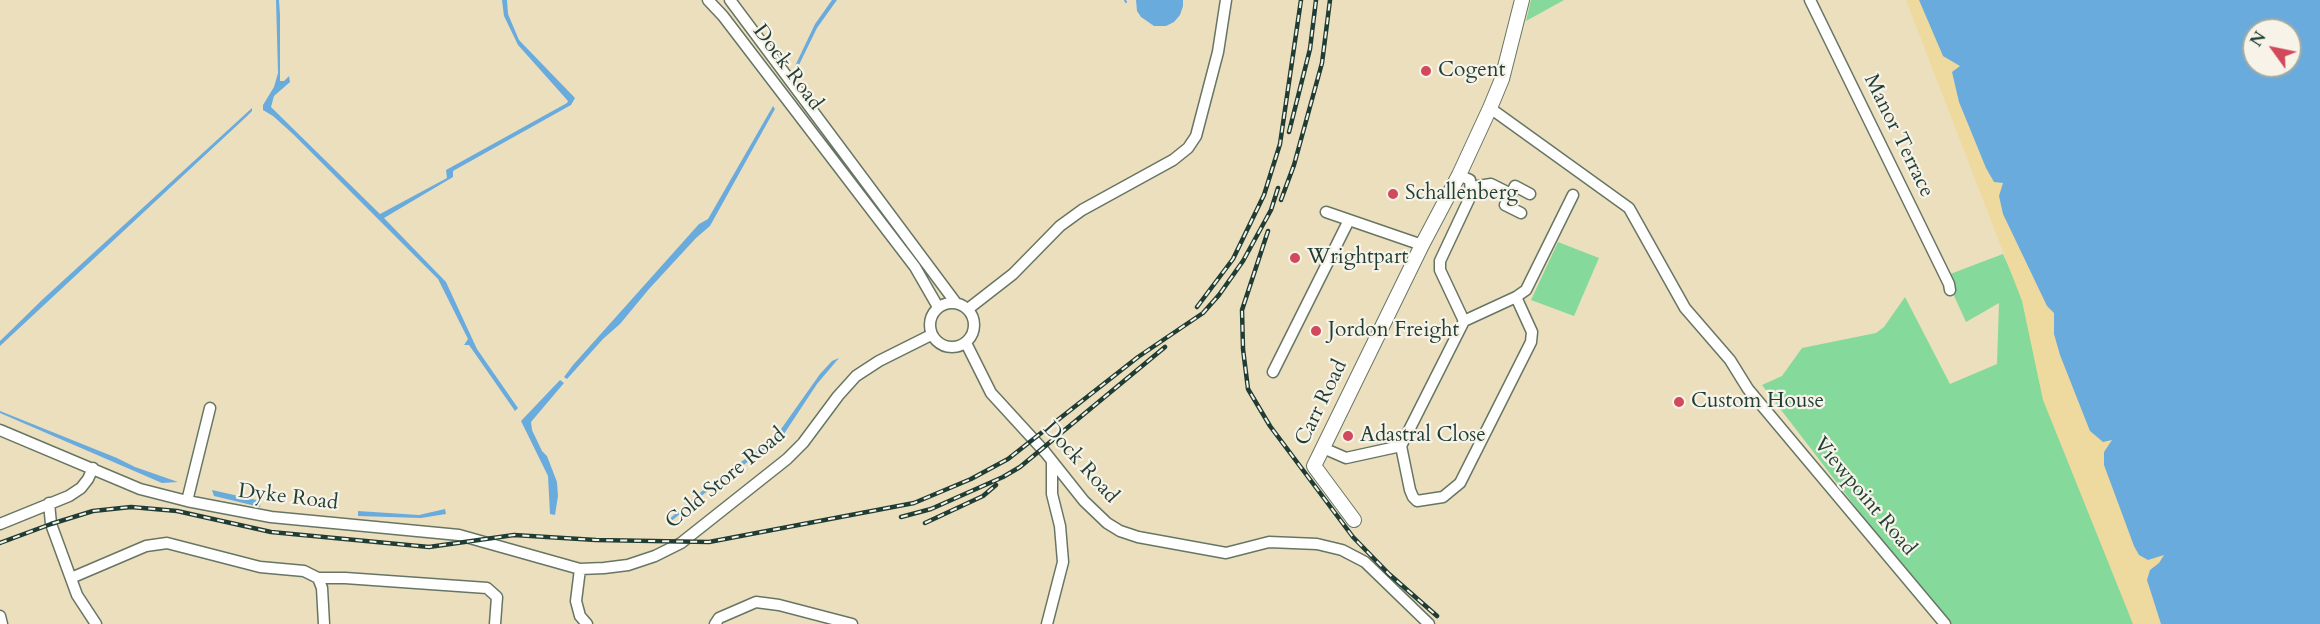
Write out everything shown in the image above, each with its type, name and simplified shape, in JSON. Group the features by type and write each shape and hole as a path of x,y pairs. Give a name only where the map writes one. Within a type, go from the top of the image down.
{"main road":[{"name":"Carr Road","path":"1354,520 1314,466 1490,108 1505,69 1522,0"}],"street":[{"name":"Dock Road","path":"708,0 723,16 915,267 938,307"},
{"name":"Dock Road","path":"730,0 956,303"},
{"path":"968,309 1013,274 1060,226 1083,210 1173,160 1188,148 1196,136 1218,52 1226,0"},
{"name":"Manor Terrace","path":"1810,0 1950,290"},
{"name":"Viewpoint Road","path":"1490,108 1629,208 1685,308 1730,360 1756,399 1945,624"},
{"path":"1459,175 1470,180 1471,195 1440,261 1440,270 1464,321"},
{"path":"1472,187 1491,184 1510,194"},
{"path":"1521,213 1505,205 1510,194 1515,186 1530,194"},
{"path":"1516,297 1532,332 1531,342 1460,483 1443,497 1417,501 1410,490 1401,446 1464,321 1526,290 1573,195"},
{"path":"1326,212 1422,245"},
{"path":"1273,372 1349,220"},
{"path":"956,303 968,309 974,326 973,333 966,343 951,348 940,345 931,335 930,319 938,307 956,303"},
{"name":"Cold Store Road","path":"580,569 628,565 655,556 681,543 787,459 803,443 856,376 879,361 931,335"},
{"name":"Dock Road","path":"966,343 991,393 1052,461 1084,501 1119,531 1138,537 1226,553 1269,542 1317,544 1342,550 1365,562 1429,624"},
{"path":"187,501 210,408"},
{"name":"Dyke Road","path":"0,430 140,489 187,501 254,515 459,536 580,569"},
{"path":"1323,448 1346,458 1401,446"},
{"path":"1047,624 1063,562 1060,525 1052,494 1052,461"},
{"path":"0,524 69,496 81,488 93,468"},
{"path":"49,503 51,524 71,578 78,596 96,624"},
{"path":"71,578 146,546 167,543 260,567 304,571 318,578 488,588 497,597 495,624"},
{"path":"580,569 576,601 580,616 587,624"},
{"path":"318,578 322,588 324,624"},
{"path":"715,624 719,618 756,602 779,605 852,624"},
{"path":"0,616 2,624"}],"green space":[{"path":"1531,0 1564,0 1526,21"},
{"path":"1558,242 1599,258 1574,316 1531,300"},
{"path":"2003,254 2170,624 1951,624 1861,514 1762,385 1782,376 1802,348 1876,333 1884,327 1905,297 1950,384 1997,364 1999,303 1966,322 1945,276"}],"sand":[{"path":"1906,0 1955,0 2197,624 2133,624 2043,400 2022,301"}],"water":[{"path":"276,0 279,0 280,15 280,81 284,81 289,76 290,82 274,96 271,107 380,214 447,178 446,170 567,103 568,101 518,45 504,16 502,0 507,0 508,14 519,40 575,98 571,105 453,171 453,177 384,218 446,282 477,349 518,408 515,411 469,345 464,345 468,339 438,279 293,134 263,110 263,105 274,87 278,73"},
{"path":"832,0 837,0 817,28 797,69 795,66 815,24"},
{"path":"1136,0 1183,0 1183,6 1174,22 1166,26 1154,26 1141,17 1137,11"},
{"path":"1919,0 2320,0 2320,624 2161,624 2147,580 2150,570 2159,563 2164,555 2148,560 2139,555 2134,546 2104,465 2104,452 2112,440 2103,442 2090,431 2060,355 2054,334 2054,313 2047,306 2003,214 1999,196 2003,183 1994,182 1986,168 1959,102 1952,72 1960,66 1943,56"},
{"path":"773,106 775,109 710,226 696,238 620,324 603,339 567,379 564,377 699,224 708,219"},
{"path":"252,108 245,118 0,346 0,341 43,299"},
{"path":"839,358 817,384 782,437 705,493 669,523 667,521 715,480 774,439 820,374 832,361"},
{"path":"560,380 564,383 531,422 532,430 542,451 547,456 557,482 558,496 555,515 550,514 548,476 521,421"},
{"path":"0,411 135,467 178,482 162,483 0,413"},
{"path":"212,490 261,501 260,507 214,496"},
{"path":"445,509 446,514 421,518 358,516 358,511 419,515"}],"railway":[{"path":"1197,307 1233,259 1264,195 1280,144 1301,0"},
{"path":"1289,132 1310,49 1316,0"},
{"path":"1281,200 1294,165 1322,63 1330,0"},
{"path":"0,543 93,511 131,507 177,511 271,532 429,547 514,535 596,540 709,542 914,503 971,479 1008,459 1138,357 1203,313 1243,261 1271,210 1278,188"},
{"path":"1268,231 1242,310 1243,349 1248,389 1270,426 1353,537 1389,574 1437,616"},
{"path":"901,517 931,509 1020,467 1165,347"},
{"path":"925,523 983,496 996,485"}],"place":[{"name":"Cogent","path":"1426,71"},
{"name":"Schallenberg","path":"1393,194"},
{"name":"Wrightpart","path":"1295,258"},
{"name":"Jordon Freight","path":"1316,331"},
{"name":"Custom House","path":"1679,402"},
{"name":"Adastral Close","path":"1348,436"}]}
